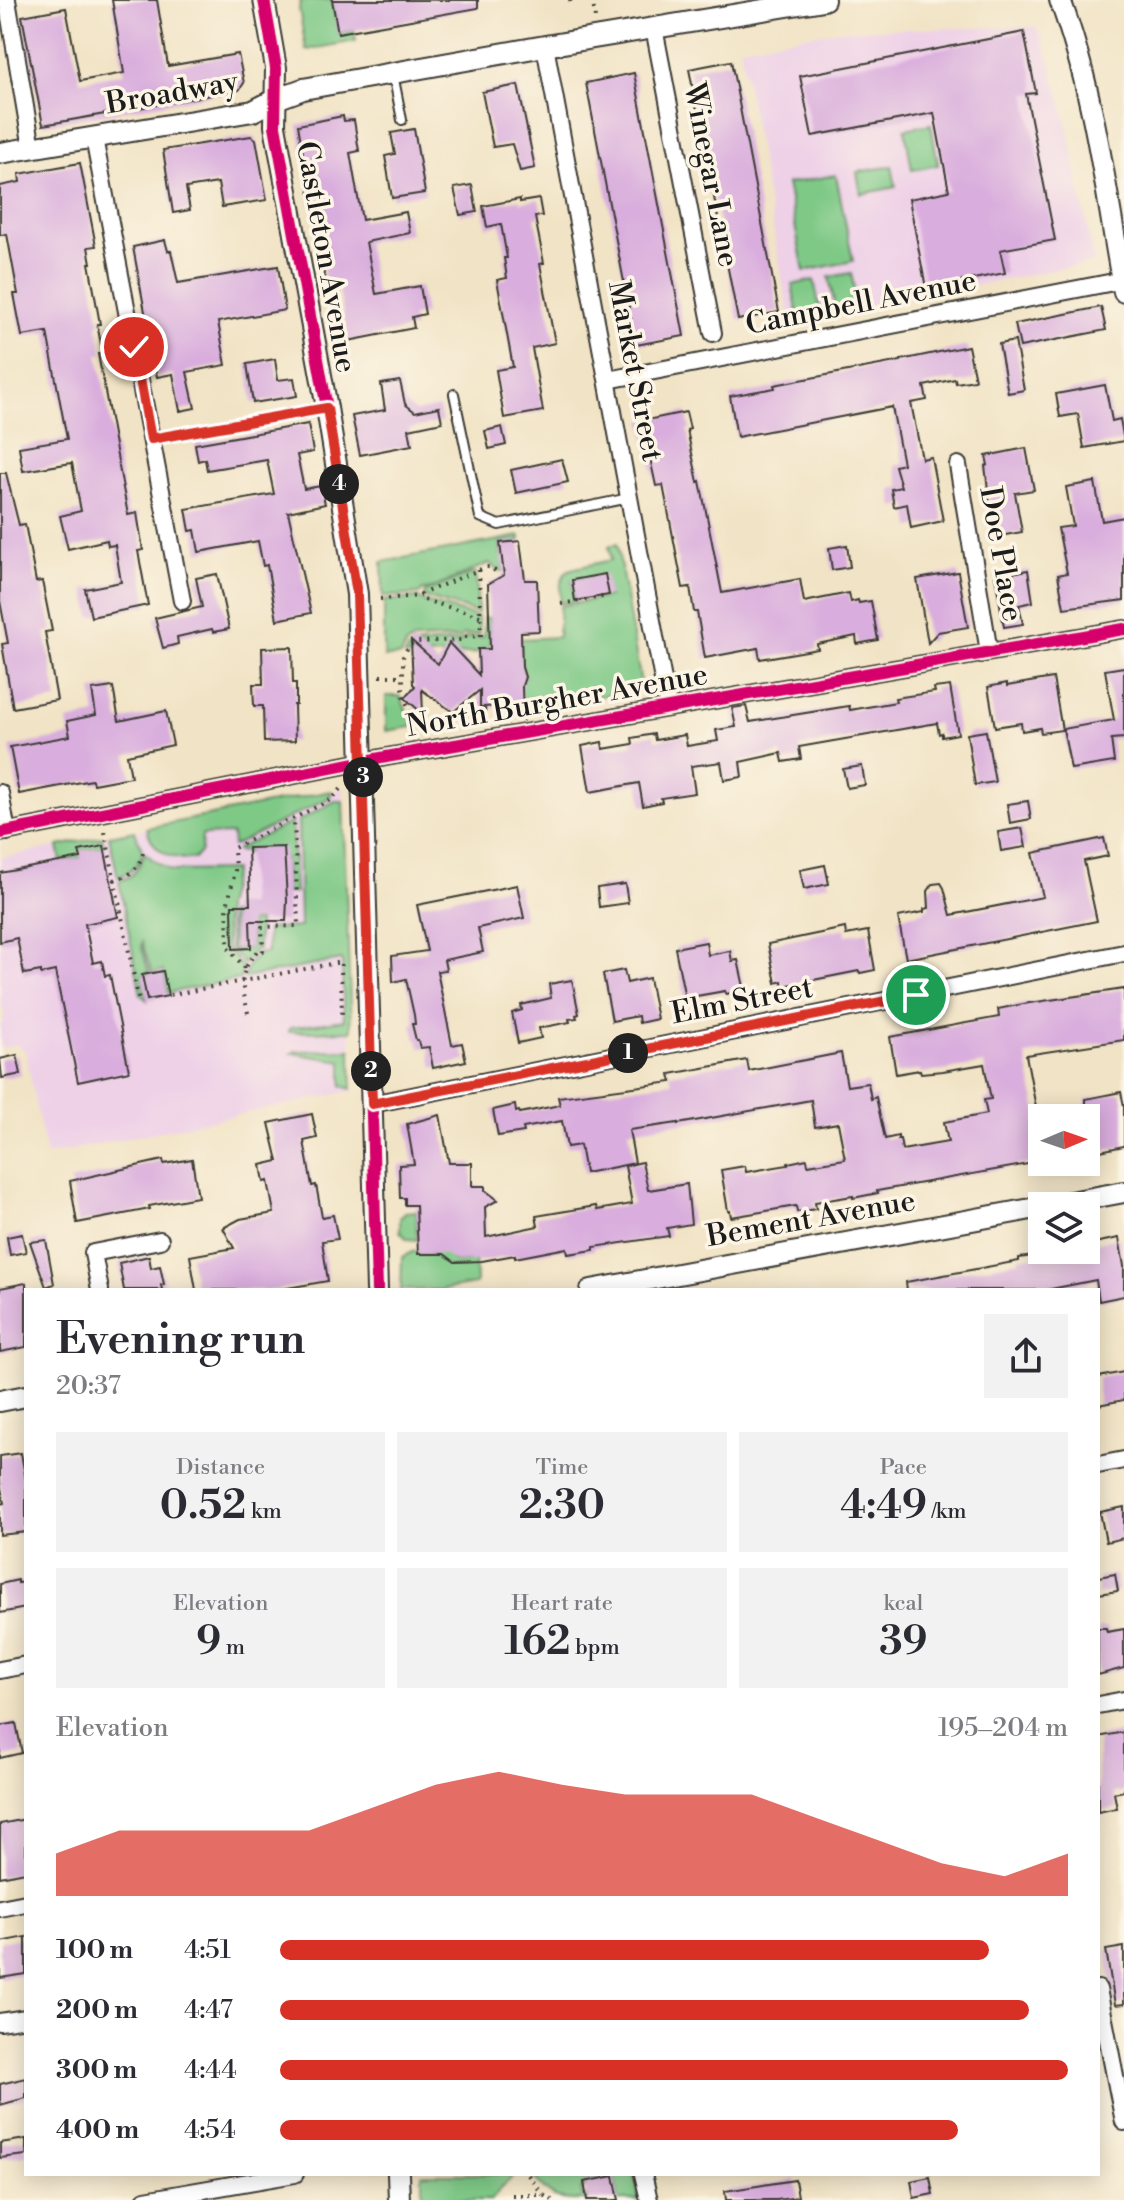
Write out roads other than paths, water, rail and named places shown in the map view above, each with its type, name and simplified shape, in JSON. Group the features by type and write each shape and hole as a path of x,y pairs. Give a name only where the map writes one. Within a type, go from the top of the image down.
{"street":[{"path":"7,0 32,148"},
{"name":"Castleton Avenue","path":"264,0 276,68 275,126 327,408 357,594 377,1288"},
{"name":"Broadway","path":"0,153 253,111 303,89 824,0"},
{"path":"1060,0 1089,96 1123,284"},
{"name":"Winegar Lane","path":"654,28 713,333"},
{"name":"Market Street","path":"545,46 668,707"},
{"path":"94,138 182,601"},
{"name":"Campbell Avenue","path":"608,380 1123,284"},
{"name":"Doe Place","path":"958,465 989,652"},
{"name":"North Burgher Avenue","path":"4,832 363,761 1124,629"},
{"path":"0,793 4,832"},
{"name":"Elm Street","path":"372,1104 1124,953"},
{"path":"1100,1196 1124,1192"},
{"name":"Bement Avenue","path":"602,1288 1028,1210"},
{"path":"100,1288 93,1253 160,1240"},
{"path":"0,1401 24,1396"},
{"path":"1100,1465 1124,1460"},
{"path":"0,1670 24,1665"},
{"path":"1100,1705 1124,1700"},
{"path":"0,1908 24,1903"},
{"path":"1100,2010 1102,2032 1124,2122"},
{"path":"0,2022 24,2018"},
{"path":"1102,2032 1124,2028"},
{"path":"145,2200 283,2176"},
{"path":"398,2176 399,2200"},
{"path":"643,2176 649,2200"}],"lane":[{"path":"393,73 402,120"},
{"path":"454,394 480,517 499,525 630,498"},
{"path":"151,439 327,408"}]}
